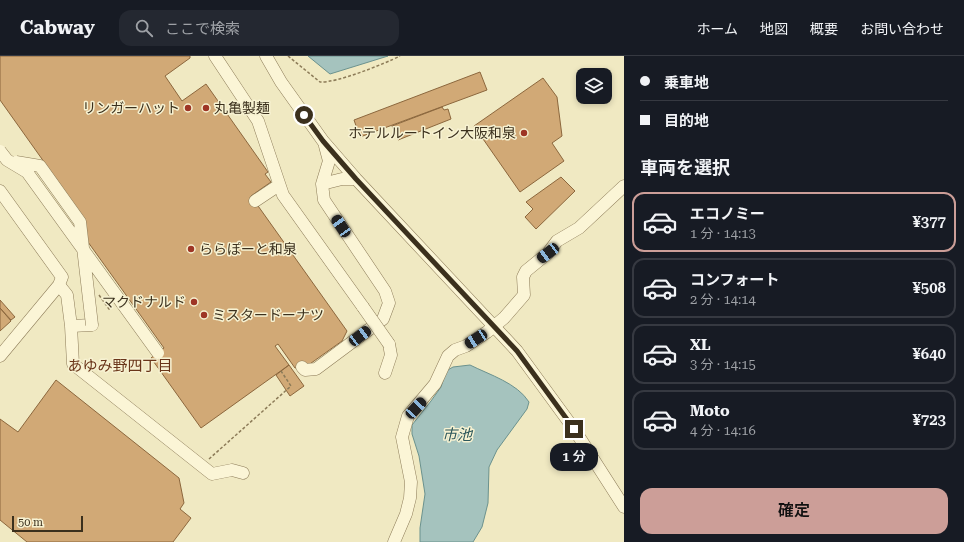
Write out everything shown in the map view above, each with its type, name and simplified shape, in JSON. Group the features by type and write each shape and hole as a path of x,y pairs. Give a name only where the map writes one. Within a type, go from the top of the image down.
{"street":[{"path":"215,56 258,121 278,185 283,195 389,344 391,355 385,373"},
{"path":"266,56 281,82 323,141 356,179 517,351 574,429 624,508"},
{"path":"302,367 304,370 316,369 383,319 390,303 385,291 324,200 322,184 329,161 323,141"},
{"path":"3,156 40,166 80,222 92,325 71,326"},
{"path":"3,156 28,172 158,353"},
{"path":"322,184 342,179 356,179"},
{"path":"255,201 278,185"},
{"path":"394,542 406,514 410,498 411,482 402,437 408,416 435,384 448,356 455,350 466,346 495,326 524,295 523,277 526,271 548,253 557,241 579,228 624,186"},
{"path":"0,191 62,277 59,285 0,356"},
{"path":"59,285 67,295 71,326 73,364 212,474 232,470 243,474"}],"path":[{"path":"288,56 320,82 327,82 352,75 400,56"},
{"path":"209,458 291,386 281,371"}],"water":[{"path":"308,56 388,56 330,74"},
{"name":"市池","path":"470,365 494,376 518,390 529,402 527,409 497,450 489,467 488,503 482,527 473,542 420,542 420,528 425,494 419,456 412,434 412,425 441,387 446,371 453,367"}],"building":[{"name":"ららぽーと和泉","path":"0,56 190,56 190,58 165,76 182,101 206,84 268,172 265,174 271,182 251,196 347,331 342,341 307,366 295,368 278,344 275,346 289,365 201,428 151,358 164,348 55,196 64,190 0,100"},
{"path":"480,72 487,90 360,137 354,120"},
{"path":"543,78 557,97 562,136 552,143 564,161 520,192 474,126"},
{"path":"442,107 444,110 448,109 451,119 398,140 392,126"},
{"path":"561,177 575,191 536,229 525,217 533,209 526,202"},
{"path":"0,300 15,317 11,320 0,308"},
{"path":"0,308 11,321 0,331"},
{"path":"289,365 304,386 290,396 276,375"},
{"path":"56,380 179,478 184,503 180,509 191,518 173,542 27,542 0,520 0,419 18,432"}],"place":[{"name":"リンガーハット","path":"188,108"},
{"name":"丸亀製麺","path":"206,108"},
{"name":"ホテルルートイン大阪和泉","path":"524,133"},
{"name":"ららぽーと和泉","path":"191,249"},
{"name":"マクドナルド","path":"194,302"},
{"name":"ミスタードーナツ","path":"204,315"}],"district":[{"name":"あゆみ野四丁目","path":"120,366"}],"route":[{"path":"304,115 323,141 356,179 434,260 517,351 574,429"}]}
